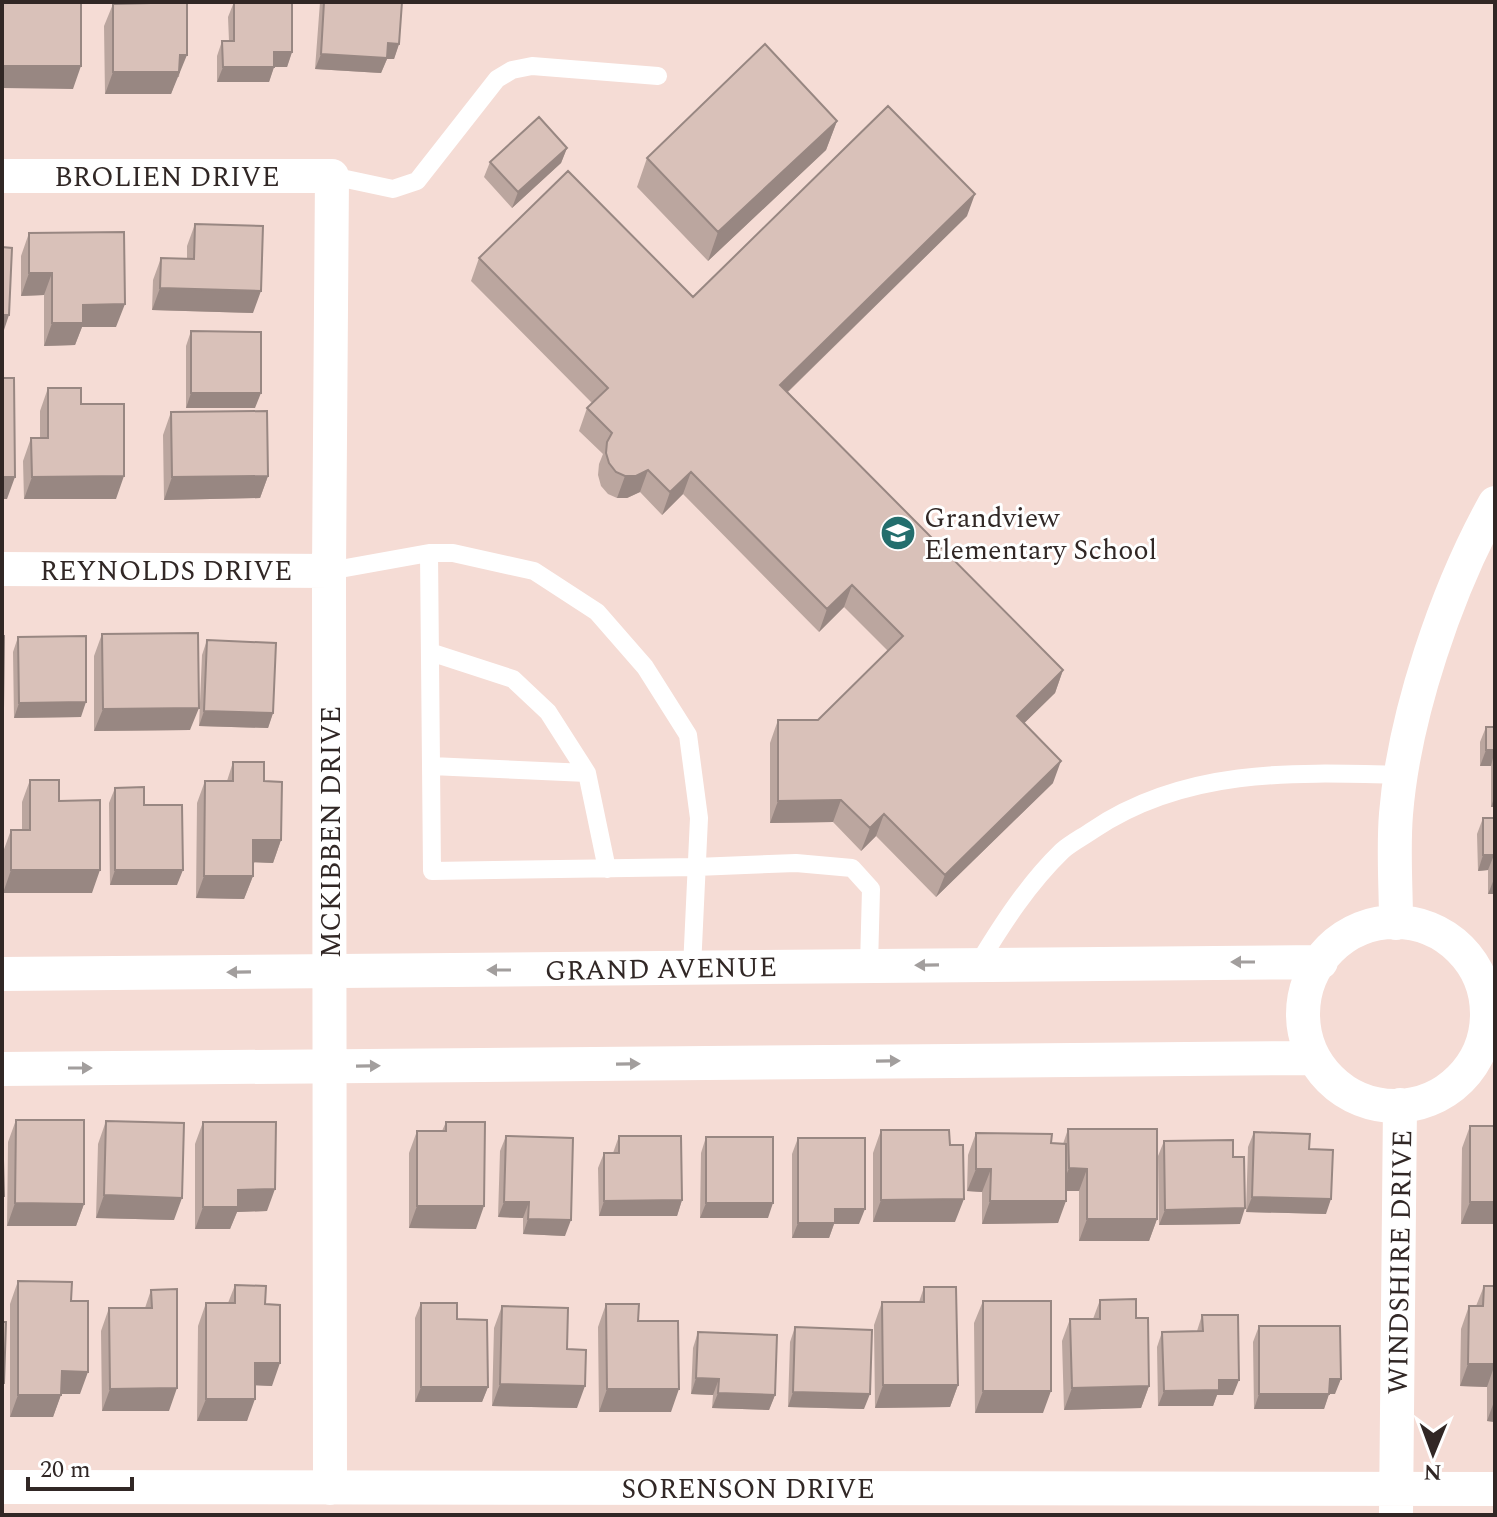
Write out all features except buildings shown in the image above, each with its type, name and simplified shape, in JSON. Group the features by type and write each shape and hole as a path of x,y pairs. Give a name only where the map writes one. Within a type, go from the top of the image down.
{"street":[{"name":"BROLIEN DRIVE","path":"2,176 332,176"},
{"name":"MCKIBBEN DRIVE","path":"330,1488 332,176"},
{"path":"1396,923 1396,816 1401,775 1422,681 1472,544 1495,503"},
{"name":"REYNOLDS DRIVE","path":"2,569 329,571"},
{"path":"1382,923 1396,923 1412,924 1440,933 1487,969 1488,1008 1483,1068 1448,1091 1420,1104 1388,1107 1357,1099 1331,1082 1313,1058 1304,1030 1304,1001 1313,973 1330,949 1354,932 1382,923"},
{"name":"GRAND AVENUE","path":"2,974 1321,962"},
{"path":"2,1069 1313,1058"},
{"name":"WINDSHIRE DRIVE","path":"1396,1502 1400,1105"},
{"name":"SORENSON DRIVE","path":"2,1487 330,1488 1396,1502 1495,1489"}],"lane":[{"path":"332,176 393,189 417,181 497,79 512,70 532,66 658,76"},
{"path":"429,553 432,871 796,863 852,868 871,889 869,966"},
{"path":"329,571 429,553 453,553 534,571 597,612 645,667 688,735 699,818 692,968"},
{"path":"430,652 513,679 548,712 587,773 607,869"},
{"path":"431,766 587,773"},
{"path":"978,964 1012,907 1064,849 1121,811 1196,784 1293,772 1401,775"}],"place":[{"name":"Grandview Elementary School","path":"898,533"}]}
